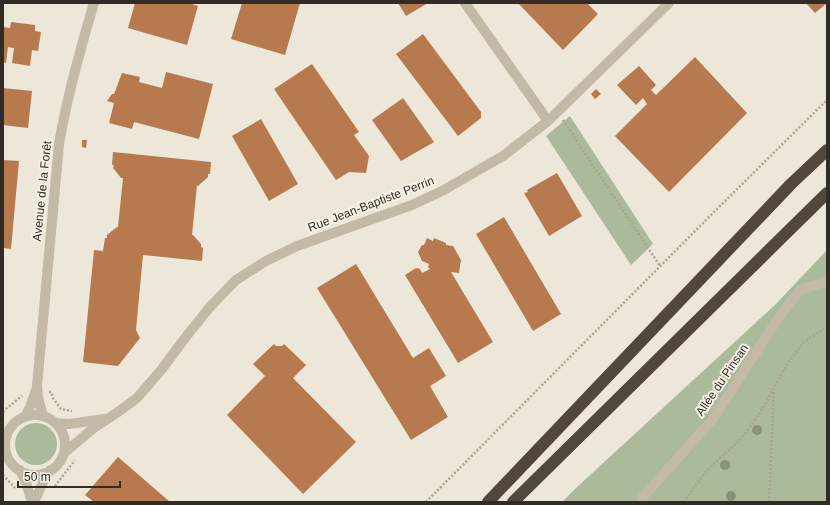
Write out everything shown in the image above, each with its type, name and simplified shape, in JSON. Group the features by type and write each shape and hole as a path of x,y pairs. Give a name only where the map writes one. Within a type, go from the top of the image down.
{"highway":[{"path":"488,502 791,184 827,150"},
{"path":"513,502 827,193"}],"street":[{"name":"Avenue de la Forêt","path":"43,416 38,397 42,389 59,144 70,87 94,3"},
{"path":"465,3 548,121"},
{"name":"Rue Jean-Baptiste Perrin","path":"64,453 84,436 137,398 162,369 209,308 236,280 266,261 297,246 412,205 444,190 503,156 548,121 669,3"},
{"name":"Allée du Pinsan","path":"641,502 642,498 712,420 777,320 800,290 827,281"},
{"name":"Avenue de la Forêt","path":"25,417 42,389"},
{"path":"12,465 24,472 34,474 44,473 53,469 60,461 64,453 65,443 59,426 52,420 43,416 34,415 17,421 6,435 6,449 9,459 12,465 25,480 33,502"},
{"name":"Rue Jean-Baptiste Perrin","path":"56,423 70,424 108,418"},
{"path":"33,502 50,470"}],"path":[{"path":"426,502 827,100"},
{"path":"557,112 660,266"},
{"path":"684,502 706,471 740,439 762,410 787,364 804,342 827,328"},
{"path":"769,502 774,388"},
{"path":"42,389 51,392 53,398 61,409 77,413"},
{"path":"3,412 21,396 28,394"},
{"path":"52,490 78,456"},
{"path":"3,475 18,493"}],"green space":[{"path":"570,116 653,244 631,265 546,136"},
{"path":"827,250 827,502 562,502 775,305"},
{"path":"36,423 51,429 57,444 51,459 36,465 21,459 15,444 21,429"}],"building":[{"path":"135,3 189,3 198,6 187,45 128,28"},
{"path":"242,3 300,3 285,55 231,39"},
{"path":"398,3 428,3 406,16"},
{"path":"518,3 587,3 598,14 563,50"},
{"path":"806,3 827,3 815,13"},
{"path":"11,22 35,25 35,31 41,32 38,51 32,50 30,66 12,63 14,48 8,47 6,63 3,62 3,27 10,28"},
{"path":"423,34 481,112 481,118 458,136 396,54"},
{"path":"695,57 747,113 669,192 615,136 647,104 643,98 636,105 617,85 639,66 656,85 651,90 656,95"},
{"path":"312,64 359,132 354,135 369,156 366,173 349,172 336,180 274,89"},
{"path":"166,72 213,84 199,139 134,122 132,129 109,123 114,103 107,101 112,94 114,94 122,73 140,77 139,82 162,88"},
{"path":"3,88 32,91 28,128 3,125"},
{"path":"596,89 601,94 595,99 591,94"},
{"path":"403,98 434,142 401,161 372,120"},
{"path":"261,119 298,184 269,201 232,136"},
{"path":"82,140 87,140 86,148 82,147"},
{"path":"113,152 211,162 210,174 208,174 208,177 198,186 197,185 192,235 203,248 202,261 143,255 136,330 140,338 118,366 83,362 94,250 103,251 105,238 107,238 107,235 118,227 123,178 121,178 113,168"},
{"path":"3,160 19,161 11,249 3,248"},
{"path":"557,173 582,216 549,236 524,193 528,192 527,190"},
{"path":"504,217 561,314 533,331 476,234"},
{"path":"427,238 433,241 434,238 446,243 446,245 453,246 461,260 459,273 451,272 493,342 458,363 405,275 416,268 420,269 422,273 430,269 428,267 429,264 422,261 418,252 422,245 424,245"},
{"path":"356,264 413,358 429,348 446,376 430,386 448,417 411,440 317,288"},
{"path":"274,344 276,346 282,346 284,344 306,365 293,378 356,442 303,494 227,415 265,376 253,364"},
{"path":"118,457 170,502 94,502 85,495"}]}
